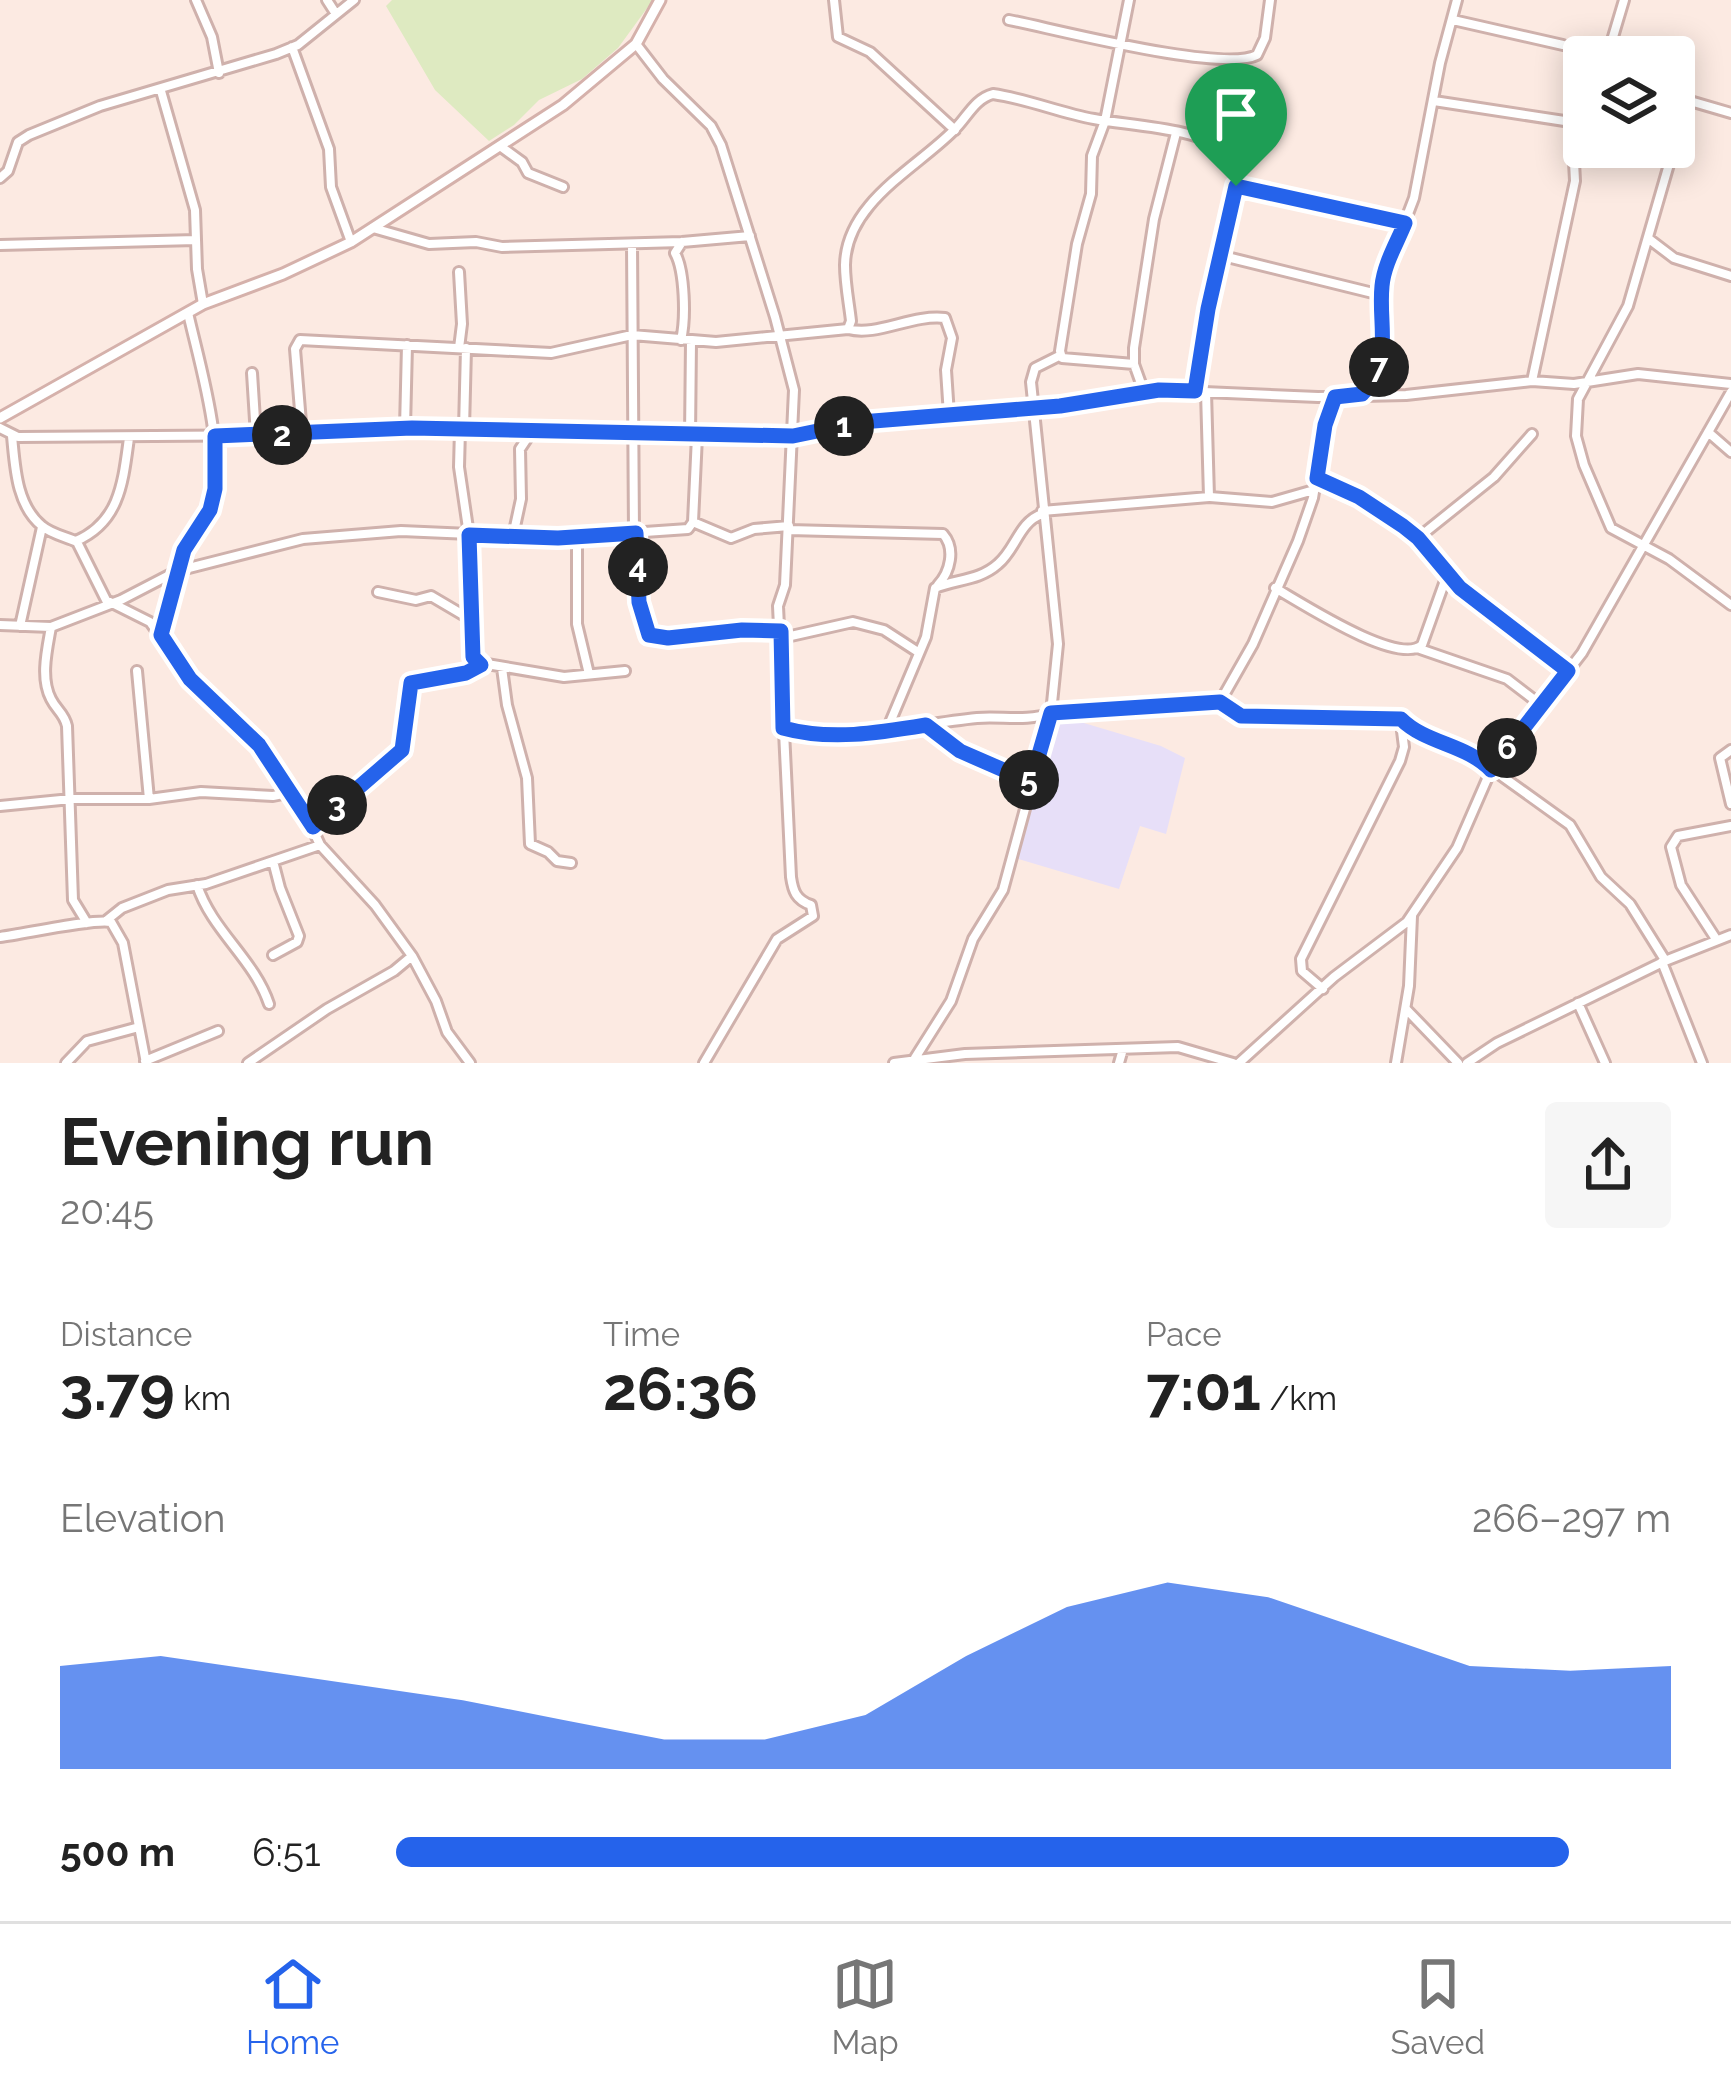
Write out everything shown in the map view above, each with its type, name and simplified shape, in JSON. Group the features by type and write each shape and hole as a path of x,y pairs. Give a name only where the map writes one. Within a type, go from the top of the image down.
{"main road":[{"path":"0,418 203,304 284,274 351,242 563,105 636,44 660,0"}],"street":[{"path":"196,0 211,33 219,74"},
{"path":"327,0 336,14"},
{"path":"0,178 24,137 100,106 219,74 292,47 354,0"},
{"path":"834,0 838,37 870,52 955,130"},
{"path":"1061,355 1077,244 1091,194 1092,156 1105,121 1129,0"},
{"path":"1009,20 1174,53 1248,60 1261,48 1270,0"},
{"path":"1362,394 1376,378 1382,357 1382,296 1388,264 1420,172 1439,63 1457,0"},
{"path":"1613,36 1624,0"},
{"path":"1453,20 1563,45"},
{"path":"636,44 710,126 733,178 794,390 785,584 778,606 793,886 801,902 811,904 813,916 777,939 704,1063"},
{"path":"292,47 328,149 333,195 351,242"},
{"path":"161,91 195,210 203,304"},
{"path":"848,329 845,262 862,218 879,193 922,161 980,100 993,94 1222,146 1231,153 1236,186 1220,255 1200,392 1209,497"},
{"path":"1434,100 1563,121"},
{"path":"1695,102 1731,112"},
{"path":"1144,392 1135,364 1154,219 1176,133"},
{"path":"500,146 522,162 528,173 563,187"},
{"path":"1532,382 1574,168"},
{"path":"1668,168 1620,327 1584,383 1574,421 1584,465 1609,525 1669,559 1731,605"},
{"path":"1236,186 1405,223"},
{"path":"373,228 429,244 632,244 750,236"},
{"path":"1649,239 1674,258 1731,276"},
{"path":"0,245 196,240"},
{"path":"0,625 51,627 179,570 303,539 401,531 577,537 688,529 693,522 693,436 685,297 675,253 682,242"},
{"path":"632,244 635,533 639,602 649,635 668,638 742,630 782,634 853,622 884,630 918,652"},
{"path":"1220,255 1382,296"},
{"path":"459,272 463,324 460,484 469,535 473,657 481,665"},
{"path":"161,635 184,550 210,510 215,489 215,436 188,313"},
{"path":"302,435 297,341 551,353 632,335 686,340 848,329 866,332 899,321 945,317 952,338 946,370 949,415"},
{"path":"785,356 793,336"},
{"path":"405,428 407,345"},
{"path":"915,1058 961,981 973,939 998,903 1051,713 1058,644 1042,513 1033,370 1061,355 1135,364"},
{"path":"252,373 256,436"},
{"path":"0,429 12,435 129,438 405,428 793,436 861,422 1144,392 1335,397 1422,394 1532,382 1584,383 1639,374 1731,388 1594,633 1492,769 1457,848 1412,915 1236,1063 1187,1048 915,1058 894,1063"},
{"path":"1220,702 1298,541 1335,397"},
{"path":"513,536 520,499 520,448 532,430"},
{"path":"1708,432 1731,452"},
{"path":"1418,538 1494,477 1532,434"},
{"path":"12,435 20,493 42,527 76,541 102,595 111,604 140,615 161,635 190,679 259,745 293,792 320,844 375,905 412,956 447,1032 470,1062"},
{"path":"76,541 106,521 129,438"},
{"path":"1317,478 1379,509 1418,538 1460,588 1568,671"},
{"path":"937,586 964,581 995,567 1026,524 1042,513 1209,497 1272,502 1314,490"},
{"path":"693,522 731,538 754,529 789,528 943,534 949,543 948,572 937,586 929,628 886,732"},
{"path":"20,626 42,527"},
{"path":"577,537 577,624 589,674"},
{"path":"1420,649 1447,574"},
{"path":"1275,588 1402,651 1420,649 1507,679 1541,705"},
{"path":"378,592 416,600 431,596 471,620"},
{"path":"51,627 46,678 50,698 64,715 73,900 87,923"},
{"path":"313,827 402,750 411,683 466,673 481,665 564,677 625,671"},
{"path":"502,668 527,778 530,844 557,861 571,863"},
{"path":"137,671 148,799"},
{"path":"783,728 825,736 984,717 1035,718 1051,713 1220,702 1241,716 1398,719 1417,734 1459,749 1492,769 1570,825 1601,877 1630,904 1664,961 1702,1063"},
{"path":"1323,989 1302,971 1301,959 1400,760 1403,740 1398,719"},
{"path":"926,725 960,751 1031,782"},
{"path":"1731,750 1720,758 1731,804"},
{"path":"0,806 201,792 273,796 293,792"},
{"path":"1716,939 1681,886 1671,847 1678,836 1731,826"},
{"path":"0,937 107,920 122,908 168,890 197,885 320,844"},
{"path":"273,861 299,936 297,942 273,955"},
{"path":"197,885 221,932 257,976 269,1004"},
{"path":"1396,1063 1406,1007 1412,915"},
{"path":"107,920 123,944 146,1062 218,1031"},
{"path":"1406,1007 1462,1063 1664,961 1731,934"},
{"path":"251,1062 412,956"},
{"path":"1578,1003 1605,1063"},
{"path":"66,1063 87,1041 139,1027"},
{"path":"1119,1063 1123,1049"}],"shaded area":[{"path":"1057,715 1161,746 1185,758 1166,834 1140,826 1119,889 1015,858"}],"green space":[{"path":"392,0 653,0 618,48 582,79 539,100 489,141 435,90 386,6"}],"route":[{"path":"1236,186 1405,223 1382,282 1385,328 1376,378 1362,394 1335,397 1325,425 1317,478 1359,497 1403,526 1460,588 1568,671 1491,770 1459,749 1417,734 1401,719 1262,718 1241,716 1220,702 1051,713 1031,782 960,751 926,725 874,734 805,734 783,728 781,631 649,635 639,602 636,533 558,538 469,535 473,657 481,665 466,673 411,683 400,754 313,827 259,745 190,679 161,635 184,550 210,510 217,466 215,436 412,428 793,436 861,422 1060,406 1159,390 1195,391 1236,186"}]}
